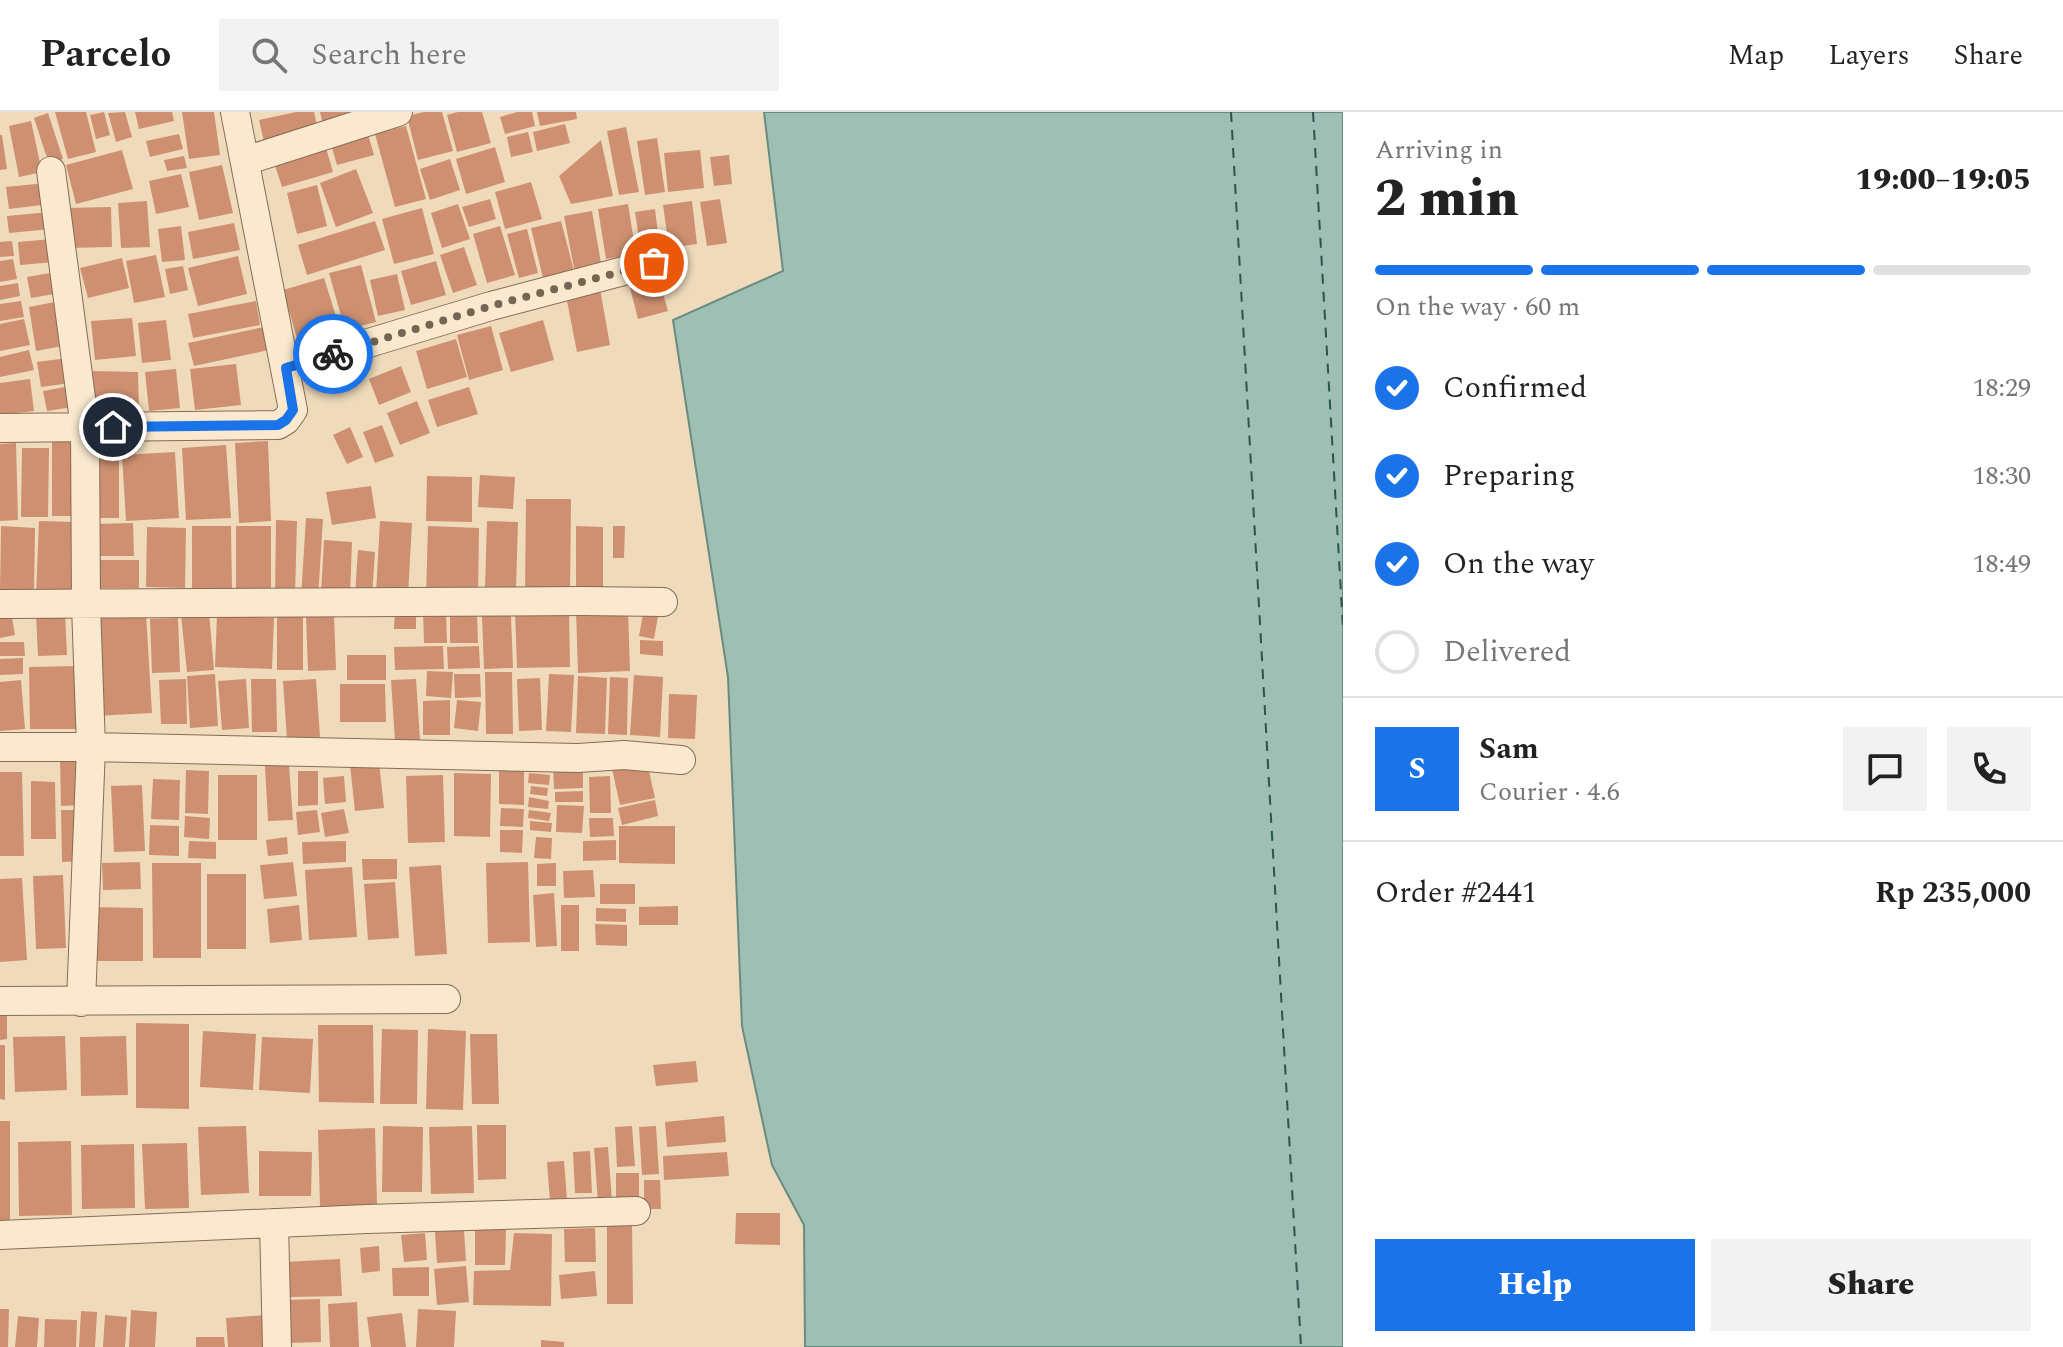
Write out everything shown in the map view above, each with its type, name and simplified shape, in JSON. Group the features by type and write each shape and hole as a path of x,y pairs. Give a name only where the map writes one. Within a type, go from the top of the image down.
{"street":[{"path":"0,428 278,425 286,420 293,410 235,112"},
{"path":"245,161 398,112"},
{"path":"51,171 85,428 91,747 81,1002"},
{"path":"286,368 491,306 654,263"},
{"path":"0,604 663,602"},
{"path":"0,747 578,758 624,755 681,760"},
{"path":"0,1001 446,999"},
{"path":"0,1235 636,1211"},
{"path":"274,1223 277,1347"}],"water":[{"path":"764,112 1343,112 1343,1347 805,1347 804,1225 772,1165 742,1026 728,677 673,320 783,271"}],"building":[{"path":"55,112 86,112 96,152 68,159"},
{"path":"104,112 110,135 96,139 90,115"},
{"path":"125,112 132,137 116,142 108,113"},
{"path":"135,112 172,112 174,121 139,129"},
{"path":"182,112 214,112 220,155 189,159"},
{"path":"296,112 314,112 319,134 265,146 259,120"},
{"path":"320,112 360,112 324,129"},
{"path":"442,112 453,151 418,160 407,116"},
{"path":"482,112 491,143 457,152 447,115"},
{"path":"532,112 535,126 505,134 500,117"},
{"path":"537,112 576,112 577,119 540,126"},
{"path":"48,113 63,159 49,164 34,118"},
{"path":"31,121 42,172 19,177 9,126"},
{"path":"565,124 570,143 537,151 533,132"},
{"path":"406,126 426,199 395,207 375,134"},
{"path":"626,127 639,192 619,195 607,131"},
{"path":"367,131 374,155 337,165 330,141"},
{"path":"528,132 533,152 511,157 507,137"},
{"path":"179,134 183,149 150,157 146,141"},
{"path":"0,135 7,169 0,170"},
{"path":"657,138 665,192 645,195 637,141"},
{"path":"601,140 613,196 571,204 559,176"},
{"path":"324,141 333,172 282,187 272,156"},
{"path":"495,147 505,182 466,194 456,159"},
{"path":"122,150 133,189 76,204 66,165"},
{"path":"700,150 704,188 668,192 664,153"},
{"path":"729,155 732,184 714,186 710,157"},
{"path":"184,156 187,168 167,171 164,160"},
{"path":"450,159 460,190 430,200 420,169"},
{"path":"222,165 233,213 199,220 189,172"},
{"path":"356,169 373,213 336,227 320,183"},
{"path":"181,174 189,207 156,214 149,181"},
{"path":"531,182 542,219 505,229 495,192"},
{"path":"46,183 49,204 9,209 6,187"},
{"path":"317,185 327,226 297,234 287,193"},
{"path":"490,199 496,219 469,227 462,207"},
{"path":"720,199 727,243 707,246 700,202"},
{"path":"147,201 150,247 121,248 118,203"},
{"path":"692,201 697,244 669,248 663,205"},
{"path":"458,204 470,239 442,248 431,213"},
{"path":"628,204 636,254 606,259 598,209"},
{"path":"111,207 112,247 68,248 66,208"},
{"path":"422,208 434,254 394,264 382,219"},
{"path":"655,209 660,250 641,253 635,212"},
{"path":"592,211 602,269 575,273 564,216"},
{"path":"50,212 51,229 9,233 7,216"},
{"path":"375,221 385,250 307,275 298,245"},
{"path":"561,221 574,271 543,278 531,228"},
{"path":"234,223 240,250 193,259 188,232"},
{"path":"181,226 185,260 162,262 158,229"},
{"path":"500,226 515,275 487,283 473,234"},
{"path":"527,229 538,273 519,278 507,234"},
{"path":"52,239 54,262 20,265 18,242"},
{"path":"12,241 14,256 0,257 0,242"},
{"path":"464,247 477,285 453,293 440,255"},
{"path":"156,255 165,297 134,303 126,261"},
{"path":"238,256 247,294 198,306 188,268"},
{"path":"122,258 129,288 88,298 80,268"},
{"path":"13,259 17,279 0,282 0,261"},
{"path":"436,261 446,295 411,305 401,271"},
{"path":"361,265 376,322 345,330 329,273"},
{"path":"183,266 188,290 170,294 165,269"},
{"path":"56,272 60,293 31,298 27,277"},
{"path":"657,272 668,311 638,319 628,280"},
{"path":"397,274 405,310 378,316 370,280"},
{"path":"324,278 340,329 298,342 283,290"},
{"path":"18,283 20,296 0,300 0,286"},
{"path":"600,289 610,345 577,352 566,296"},
{"path":"65,300 73,344 36,351 29,307"},
{"path":"21,301 24,317 0,321 0,304"},
{"path":"256,301 260,325 193,338 188,314"},
{"path":"132,318 136,356 95,360 91,321"},
{"path":"24,319 30,345 0,351 0,324"},
{"path":"166,320 171,360 142,363 138,323"},
{"path":"543,320 554,360 511,372 499,333"},
{"path":"491,326 503,370 469,380 457,335"},
{"path":"264,327 269,350 194,366 188,343"},
{"path":"456,339 467,377 427,389 416,351"},
{"path":"29,350 34,370 0,377 0,357"},
{"path":"75,357 78,382 41,387 37,362"},
{"path":"236,364 241,405 195,410 190,369"},
{"path":"401,366 411,392 379,405 369,379"},
{"path":"176,369 180,408 149,411 145,372"},
{"path":"93,371 138,372 139,412 94,412"},
{"path":"30,379 34,411 0,415 0,383"},
{"path":"76,385 79,406 47,411 43,391"},
{"path":"469,387 478,414 437,427 428,400"},
{"path":"417,401 430,433 400,445 387,413"},
{"path":"382,425 394,456 375,463 363,432"},
{"path":"350,427 363,457 347,464 333,435"},
{"path":"268,441 271,521 239,523 235,443"},
{"path":"52,442 82,442 81,516 52,516"},
{"path":"16,443 18,520 0,521 0,444"},
{"path":"226,445 231,518 186,520 182,448"},
{"path":"91,447 119,448 119,518 91,518"},
{"path":"22,448 49,448 48,517 21,517"},
{"path":"175,452 179,518 126,521 122,455"},
{"path":"480,475 515,477 513,509 478,507"},
{"path":"427,476 472,477 472,522 426,521"},
{"path":"371,486 376,518 332,525 326,492"},
{"path":"526,499 571,499 570,596 525,594"},
{"path":"306,518 323,519 318,598 301,597"},
{"path":"276,520 297,521 295,595 275,595"},
{"path":"39,521 76,522 73,596 36,595"},
{"path":"380,521 412,523 408,595 376,593"},
{"path":"487,521 518,522 516,589 485,588"},
{"path":"133,523 134,556 95,556 94,524"},
{"path":"1,526 35,528 34,593 0,591"},
{"path":"192,526 231,526 232,589 192,589"},
{"path":"236,526 271,526 271,594 236,593"},
{"path":"428,526 479,528 478,599 426,597"},
{"path":"576,526 603,527 603,592 576,592"},
{"path":"613,526 625,526 624,558 613,558"},
{"path":"147,527 186,528 185,588 146,587"},
{"path":"324,540 352,542 350,596 321,594"},
{"path":"358,550 375,552 372,596 355,595"},
{"path":"92,560 139,560 139,588 92,588"},
{"path":"645,603 660,605 654,639 639,636"},
{"path":"395,610 416,611 416,629 394,629"},
{"path":"628,610 630,671 578,673 576,611"},
{"path":"11,611 15,635 0,638 0,613"},
{"path":"515,611 569,611 570,667 517,668"},
{"path":"65,612 67,655 38,656 36,614"},
{"path":"209,612 214,670 187,672 181,615"},
{"path":"423,612 446,612 447,643 424,643"},
{"path":"450,613 477,613 478,643 450,643"},
{"path":"146,614 152,713 94,716 89,617"},
{"path":"217,615 274,618 272,669 215,667"},
{"path":"334,615 336,670 308,671 306,616"},
{"path":"482,616 511,616 513,668 484,669"},
{"path":"277,617 303,617 303,670 277,670"},
{"path":"178,618 180,672 152,673 150,619"},
{"path":"640,640 663,641 663,656 640,654"},
{"path":"0,642 24,642 25,656 0,656"},
{"path":"443,646 444,669 395,670 394,647"},
{"path":"479,646 480,668 448,669 447,647"},
{"path":"347,655 386,655 386,680 347,680"},
{"path":"23,658 23,674 0,675 0,659"},
{"path":"80,666 81,729 30,729 29,667"},
{"path":"427,671 453,672 451,698 426,696"},
{"path":"485,672 512,672 513,734 486,734"},
{"path":"215,674 218,726 190,728 187,676"},
{"path":"454,674 480,674 481,697 455,698"},
{"path":"549,674 574,675 571,732 546,731"},
{"path":"634,675 663,677 660,737 630,735"},
{"path":"578,676 607,678 605,734 576,733"},
{"path":"610,677 628,678 627,735 608,734"},
{"path":"540,678 542,730 519,731 517,679"},
{"path":"186,679 187,724 161,724 159,680"},
{"path":"246,679 249,728 222,730 218,681"},
{"path":"251,679 276,679 277,732 252,732"},
{"path":"316,679 320,737 287,739 283,681"},
{"path":"416,679 420,740 395,741 391,680"},
{"path":"21,680 25,729 0,731 0,682"},
{"path":"340,684 385,684 386,722 340,722"},
{"path":"669,694 697,695 695,739 668,738"},
{"path":"450,700 450,735 423,735 423,701"},
{"path":"457,700 481,702 478,731 454,728"},
{"path":"81,757 82,805 61,806 60,758"},
{"path":"379,762 384,808 355,811 350,765"},
{"path":"647,762 655,798 620,805 612,769"},
{"path":"289,765 293,820 268,821 265,766"},
{"path":"553,767 583,767 583,788 554,789"},
{"path":"186,770 209,771 208,814 185,813"},
{"path":"499,770 524,770 524,805 499,804"},
{"path":"298,771 318,771 318,805 298,806"},
{"path":"0,772 22,772 24,856 0,856"},
{"path":"454,773 491,774 490,837 454,836"},
{"path":"529,773 550,775 549,785 528,783"},
{"path":"218,775 257,775 257,840 218,840"},
{"path":"443,775 445,842 408,843 406,776"},
{"path":"344,776 346,802 325,804 323,778"},
{"path":"610,776 611,813 590,813 589,777"},
{"path":"153,779 180,780 179,820 151,819"},
{"path":"31,781 55,782 56,839 31,839"},
{"path":"142,785 145,851 114,852 111,786"},
{"path":"531,786 548,788 547,796 530,794"},
{"path":"583,791 583,802 555,802 555,792"},
{"path":"529,797 549,801 548,809 528,807"},
{"path":"655,800 658,816 622,825 618,808"},
{"path":"557,805 584,806 582,833 556,832"},
{"path":"501,808 524,809 523,827 500,826"},
{"path":"344,809 349,833 325,837 321,813"},
{"path":"61,810 82,810 82,861 62,862"},
{"path":"317,810 320,832 298,835 296,812"},
{"path":"529,810 551,813 549,821 528,818"},
{"path":"185,816 210,818 209,839 184,837"},
{"path":"589,818 613,818 614,836 590,837"},
{"path":"530,821 552,823 551,832 530,830"},
{"path":"150,825 179,826 179,856 149,855"},
{"path":"619,826 675,826 675,864 619,863"},
{"path":"500,830 523,830 522,853 500,852"},
{"path":"287,837 288,854 268,856 266,840"},
{"path":"536,837 552,838 551,859 534,858"},
{"path":"616,840 616,860 583,861 583,841"},
{"path":"189,841 216,842 216,859 188,858"},
{"path":"346,841 346,862 303,864 302,842"},
{"path":"362,859 397,859 397,879 363,880"},
{"path":"140,862 141,889 103,890 102,863"},
{"path":"293,862 297,896 264,899 260,865"},
{"path":"528,862 530,942 488,943 486,863"},
{"path":"152,863 201,863 201,958 153,958"},
{"path":"556,863 556,886 537,886 537,864"},
{"path":"441,865 447,954 415,956 409,867"},
{"path":"352,867 357,937 309,940 305,870"},
{"path":"593,870 595,897 564,898 563,871"},
{"path":"207,874 246,874 246,949 207,949"},
{"path":"63,875 66,948 36,949 33,876"},
{"path":"22,878 27,960 0,962 0,879"},
{"path":"395,882 399,938 368,940 364,884"},
{"path":"600,884 635,884 635,904 600,904"},
{"path":"554,893 557,946 536,947 533,895"},
{"path":"299,905 302,940 270,943 267,909"},
{"path":"561,905 579,905 579,951 561,951"},
{"path":"678,906 678,925 639,925 639,907"},
{"path":"89,907 143,908 143,961 90,961"},
{"path":"596,908 626,909 626,922 596,921"},
{"path":"595,924 627,925 627,946 596,945"},
{"path":"0,1013 7,1013 7,1039 0,1040"},
{"path":"136,1023 189,1024 189,1109 136,1108"},
{"path":"318,1025 373,1025 374,1103 319,1102"},
{"path":"382,1029 418,1030 417,1104 380,1104"},
{"path":"428,1029 466,1031 463,1110 426,1109"},
{"path":"203,1031 256,1034 253,1090 200,1087"},
{"path":"470,1034 497,1034 499,1104 472,1104"},
{"path":"65,1036 67,1090 15,1092 13,1037"},
{"path":"126,1036 128,1095 81,1096 80,1037"},
{"path":"262,1037 313,1039 310,1093 259,1090"},
{"path":"0,1045 5,1045 5,1100 0,1099"},
{"path":"696,1061 698,1082 656,1086 653,1065"},
{"path":"724,1116 726,1142 667,1147 665,1122"},
{"path":"0,1121 10,1121 10,1222 0,1222"},
{"path":"477,1125 506,1125 506,1179 478,1180"},
{"path":"246,1126 249,1193 201,1195 198,1127"},
{"path":"383,1126 423,1127 422,1192 382,1192"},
{"path":"472,1126 474,1193 431,1194 429,1127"},
{"path":"632,1126 635,1166 617,1167 615,1127"},
{"path":"656,1126 659,1174 642,1175 639,1127"},
{"path":"375,1128 377,1205 320,1207 318,1130"},
{"path":"71,1141 72,1215 19,1216 18,1142"},
{"path":"187,1143 189,1208 145,1209 142,1144"},
{"path":"134,1144 135,1208 82,1209 81,1145"},
{"path":"608,1147 612,1201 598,1202 594,1148"},
{"path":"259,1151 312,1152 311,1196 259,1196"},
{"path":"590,1151 592,1193 575,1193 573,1152"},
{"path":"727,1152 729,1176 664,1180 663,1156"},
{"path":"564,1161 567,1199 550,1201 547,1162"},
{"path":"616,1173 639,1173 639,1206 616,1206"},
{"path":"644,1180 660,1180 661,1209 644,1209"},
{"path":"736,1213 780,1213 780,1245 735,1244"},
{"path":"607,1219 632,1219 633,1304 607,1304"},
{"path":"475,1228 506,1228 505,1265 475,1265"},
{"path":"595,1228 596,1262 565,1262 564,1229"},
{"path":"464,1230 466,1261 437,1263 435,1232"},
{"path":"425,1233 427,1260 404,1262 401,1235"},
{"path":"514,1233 552,1234 551,1306 473,1305 474,1271 510,1270"},
{"path":"379,1246 380,1271 362,1273 360,1248"},
{"path":"340,1259 342,1296 290,1297 284,1262"},
{"path":"466,1266 469,1302 437,1305 434,1269"},
{"path":"429,1267 429,1296 393,1296 392,1268"},
{"path":"595,1271 597,1296 561,1299 559,1275"},
{"path":"320,1299 321,1342 286,1343 285,1300"},
{"path":"357,1302 359,1347 330,1347 328,1304"},
{"path":"0,1309 9,1309 8,1347 0,1347"},
{"path":"418,1309 456,1311 454,1347 416,1347"},
{"path":"131,1310 157,1312 155,1347 129,1347"},
{"path":"81,1311 97,1312 95,1347 79,1347"},
{"path":"402,1313 406,1347 371,1347 367,1317"},
{"path":"105,1315 127,1317 125,1347 103,1347"},
{"path":"266,1315 268,1347 228,1347 226,1318"},
{"path":"18,1316 39,1318 37,1347 15,1347"},
{"path":"45,1319 77,1320 76,1347 44,1347"},
{"path":"196,1337 224,1337 225,1347 196,1347"},
{"path":"541,1340 564,1342 564,1347 541,1347"}],"ferry route":[{"path":"1231,112 1301,1347"},
{"path":"1313,112 1343,628"}],"way so far":[{"path":"333,354 491,306 654,263"}],"route":[{"path":"113,427 278,425 293,410 286,368 333,354"}]}
